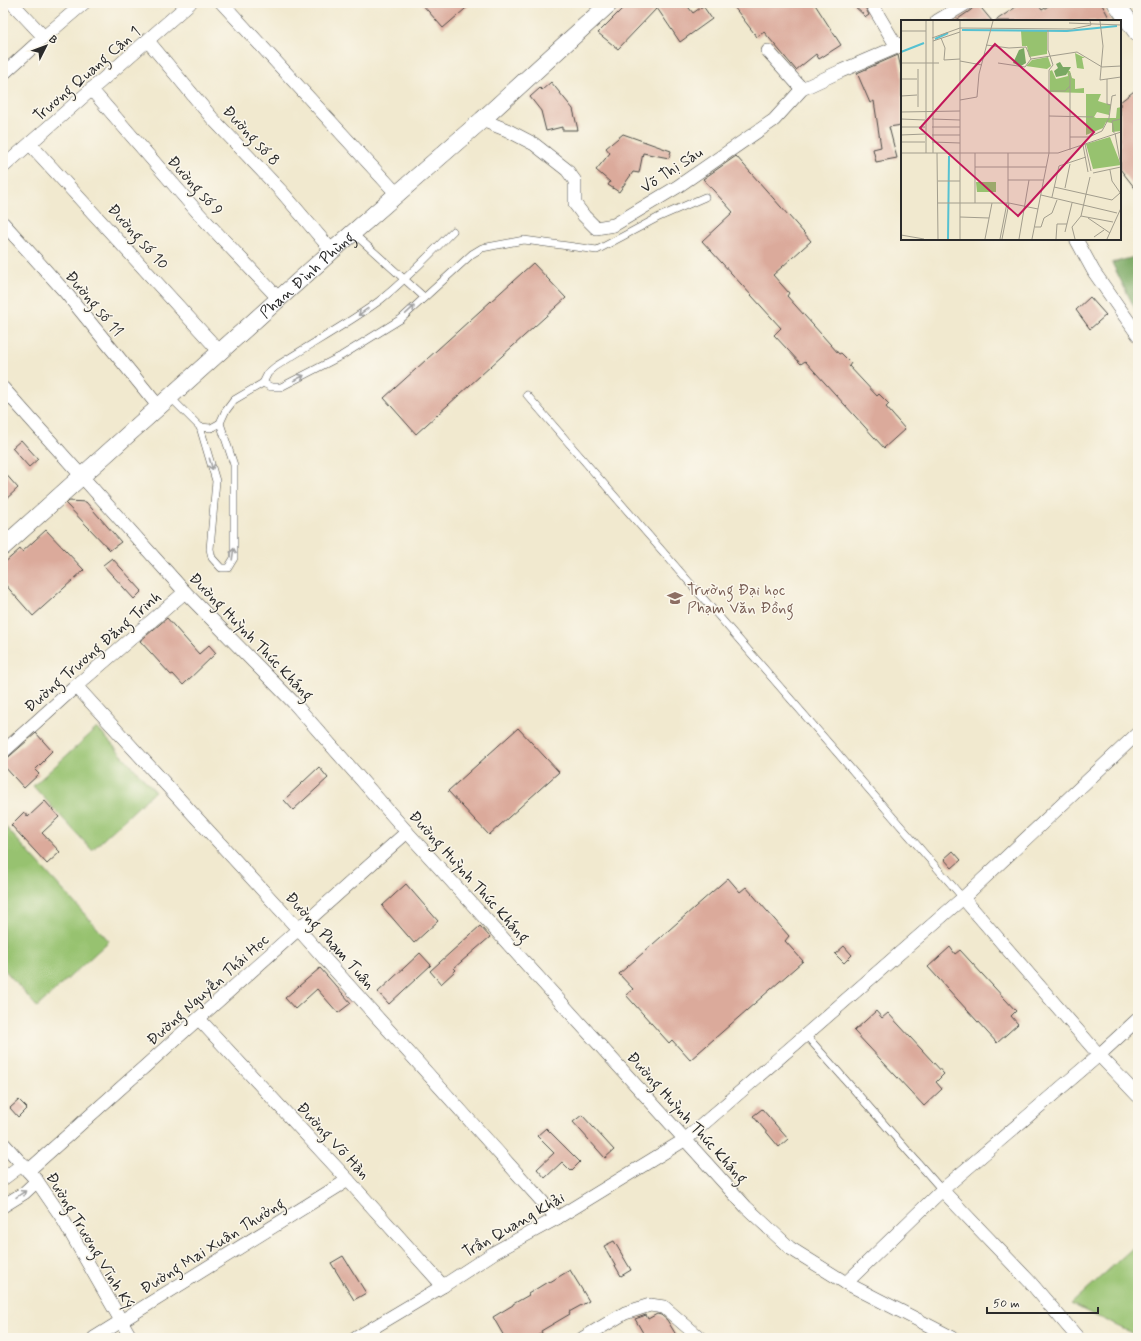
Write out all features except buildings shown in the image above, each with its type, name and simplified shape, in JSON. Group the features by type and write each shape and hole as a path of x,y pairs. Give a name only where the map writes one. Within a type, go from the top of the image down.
{"street":[{"path":"12,3 44,37"},
{"path":"3,74 84,3"},
{"name":"Trương Quang Cận 1","path":"3,167 190,3"},
{"path":"222,3 397,194"},
{"name":"Phan Đình Phùng","path":"3,548 164,402 280,300 332,251 482,120 610,3"},
{"path":"871,3 899,46"},
{"path":"939,20 967,3"},
{"path":"1116,3 1138,34"},
{"name":"Đường số 8","path":"148,41 212,118 282,192 332,251"},
{"name":"Võ Thị Sáu","path":"482,120 507,130 534,144 567,170 575,181 575,204 584,216 596,228 614,225 677,186 774,120 802,89 899,46"},
{"path":"768,51 802,89"},
{"name":"Đường số 9","path":"91,89 195,209 280,300"},
{"name":"Đường số 10","path":"30,144 221,353"},
{"name":"Đường số 11","path":"3,223 164,402"},
{"path":"1077,240 1094,272 1138,335"},
{"name":"Đường Huỳnh Thúc Kháng","path":"3,388 185,592 293,702 407,832 746,1207 790,1248 846,1283 952,1338"},
{"name":"Đường Trương Đăng Trinh","path":"3,752 76,686 185,592"},
{"name":"Đường Phạm Tuân","path":"76,686 299,930 557,1218"},
{"name":"Trần Quang Khải","path":"356,1338 444,1286 495,1252 557,1218 686,1139 963,898 1138,733"},
{"name":"Đường Nguyễn Thái Học","path":"3,1179 25,1167 199,1019 407,832"},
{"path":"963,898 1099,1055 1138,1096"},
{"name":"Đường Võ Hàn","path":"199,1019 444,1286"},
{"path":"846,1283 942,1190 1099,1055 1138,1019"},
{"name":"Đường Trương Vĩnh Ký","path":"3,1143 37,1181 61,1216 131,1338"},
{"name":"Đường Mai Xuân Thưởng","path":"94,1338 348,1180"},
{"path":"3,1206 24,1193 37,1181"},
{"path":"942,1190 1030,1282 1078,1338"},
{"path":"583,1338 625,1313 650,1305 664,1307 700,1338"}],"lane":[{"path":"263,383 272,387 281,386 341,356 400,319 472,254 482,248 524,240 597,250 659,217 705,197"},
{"path":"164,402 200,427 211,428 220,423 225,412 234,400 263,383 268,373 275,367 356,316 404,280 453,231"},
{"path":"353,233 424,297"},
{"path":"527,395 963,898"},
{"path":"200,427 216,481 210,549 212,558 221,568 228,568 234,558 234,466 220,423"},
{"path":"805,1034 942,1190"}],"green space":[{"path":"1138,256 1138,315 1112,263"},
{"path":"97,728 155,791 92,850 33,786"},
{"path":"3,824 109,941 37,1007 3,968"},
{"path":"1138,1243 1138,1336 1071,1304"}],"place":[{"name":"Trường Đại học Phạm Văn Đồng","path":"675,598"}]}
